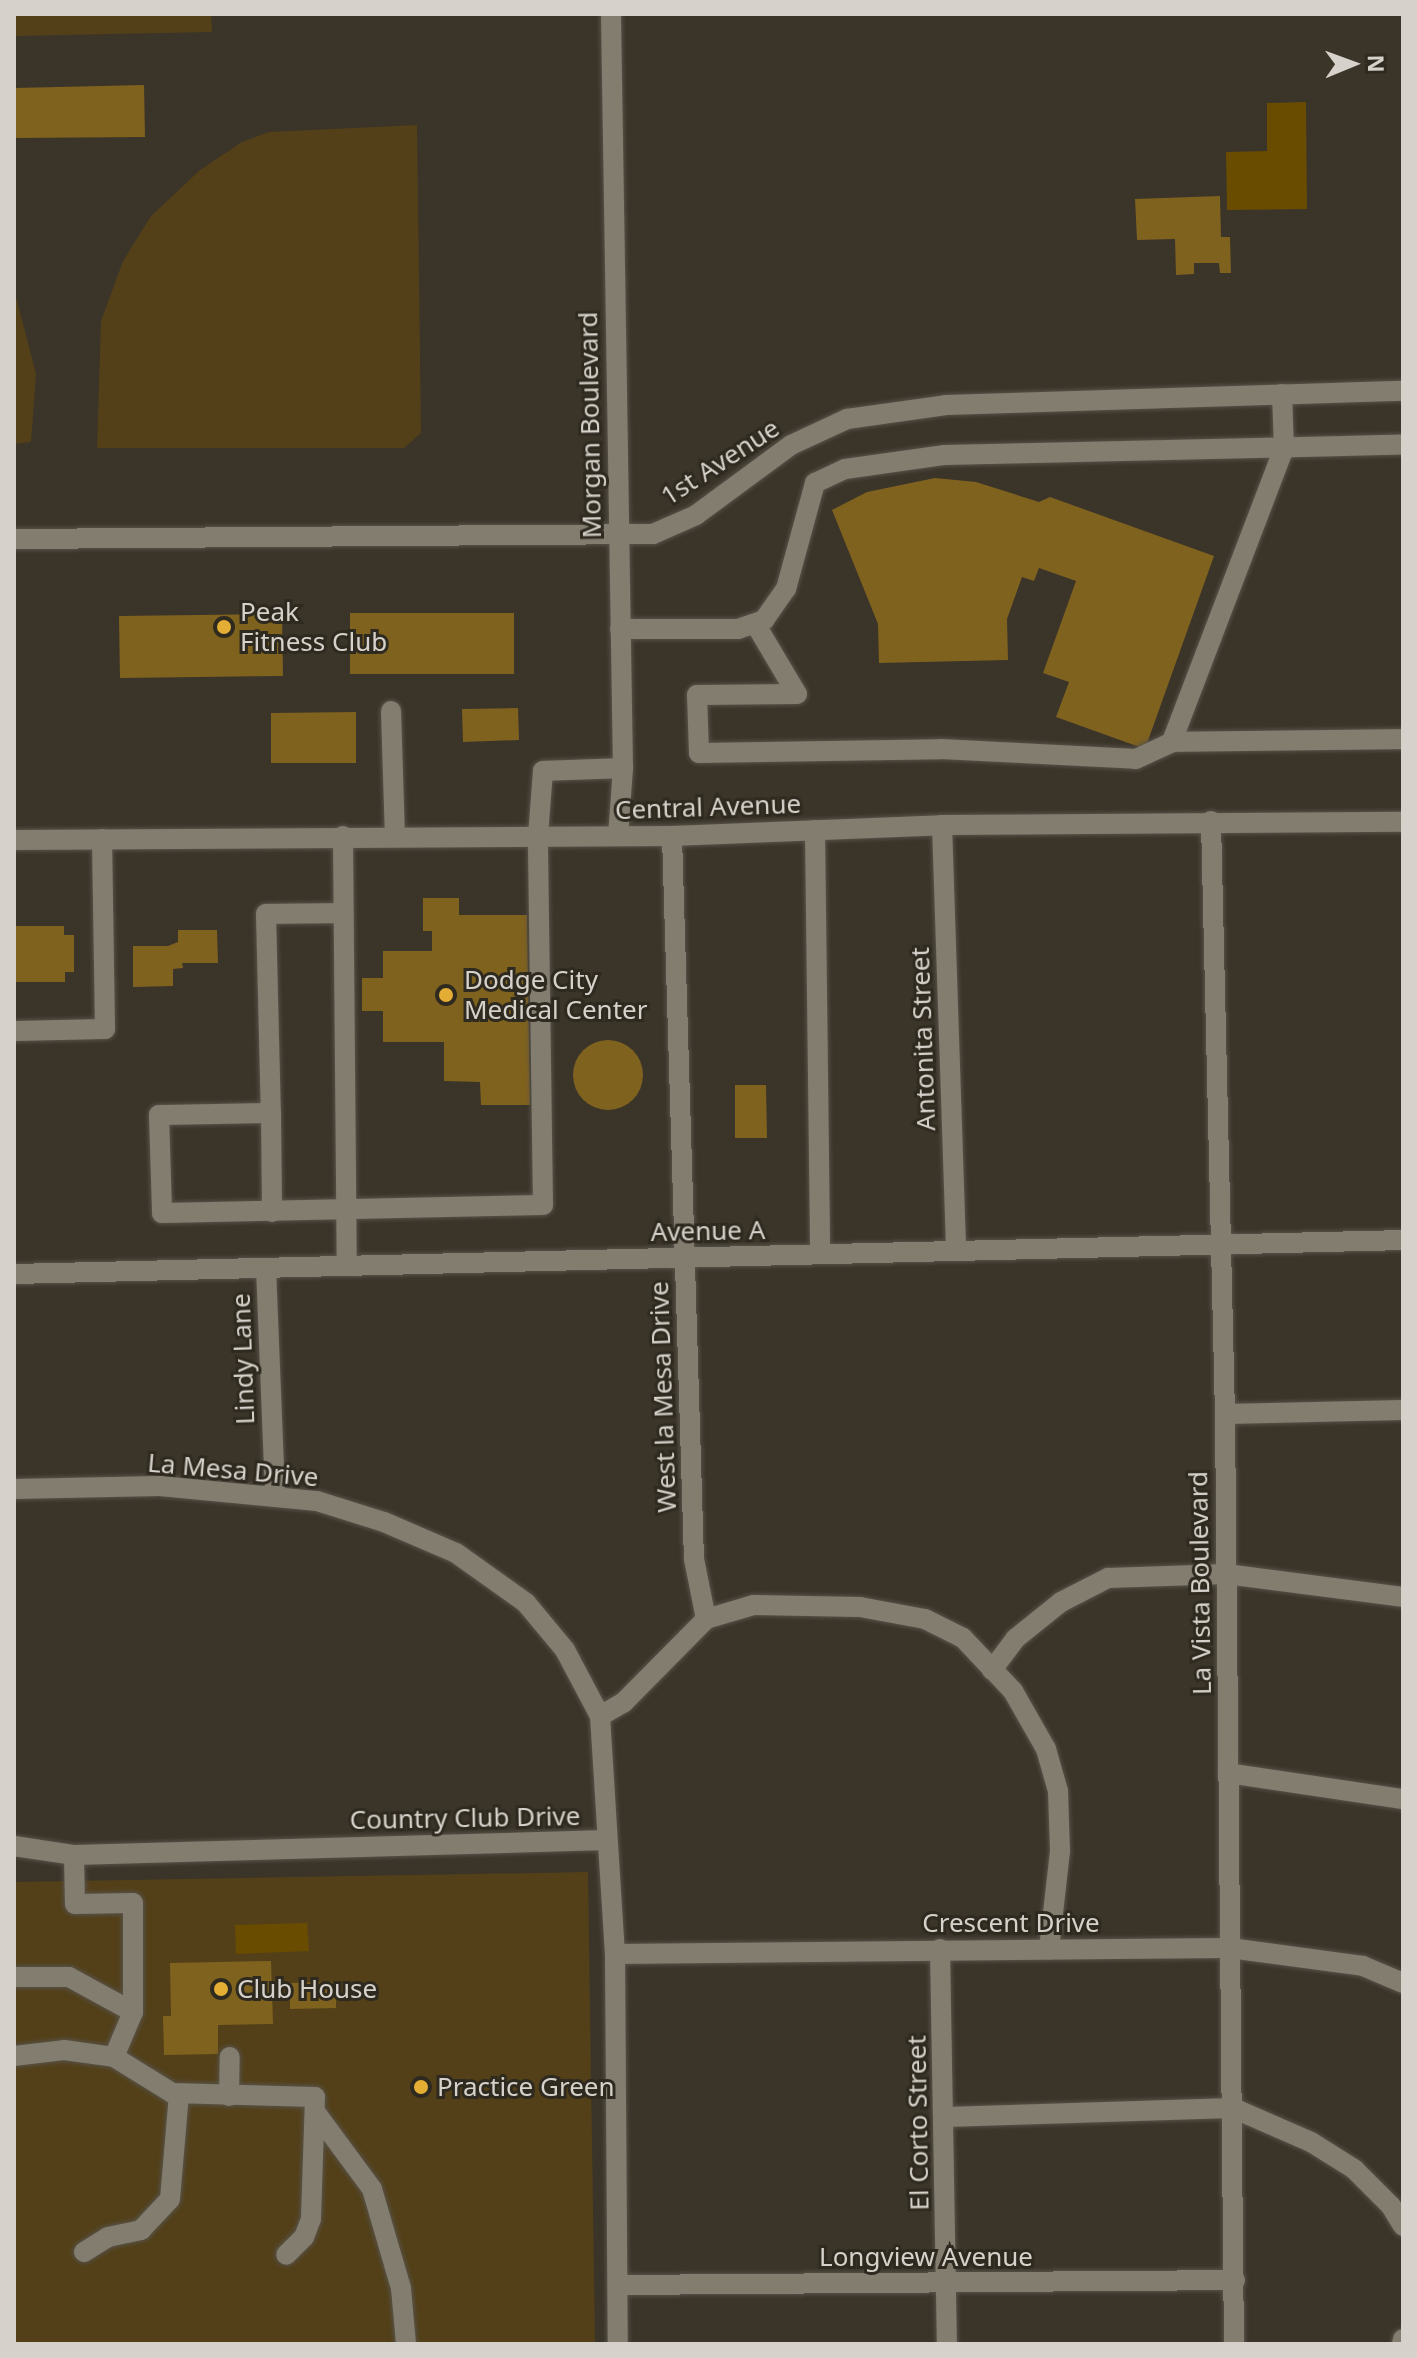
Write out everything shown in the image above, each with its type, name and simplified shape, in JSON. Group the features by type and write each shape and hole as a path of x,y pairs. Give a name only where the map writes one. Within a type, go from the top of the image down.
{"street":[{"name":"Morgan Boulevard","path":"611,14 623,768 618,836"},
{"name":"1st Avenue","path":"14,539 618,537 653,534 696,515 791,445 847,419 946,405 1403,391"},
{"path":"1172,742 1284,448 1282,394"},
{"path":"620,629 756,625 786,589 815,483 845,469 945,455 1403,445"},
{"path":"756,625 797,694 697,695 699,753 941,749 1136,759 1172,742 1403,739"},
{"path":"391,711 395,835"},
{"path":"271,1113 159,1115 162,1213 543,1205 538,836 543,771 623,768"},
{"name":"La Vista Boulevard","path":"1211,821 1225,1414 1234,2344"},
{"name":"Central Avenue","path":"14,840 395,835 672,836 942,825 1403,822"},
{"name":"Antonita Street","path":"942,825 956,1251"},
{"path":"815,830 820,1254"},
{"path":"343,836 347,1266"},
{"name":"West la Mesa Drive","path":"672,836 694,1559 706,1619"},
{"path":"14,1031 105,1029 102,839"},
{"path":"272,1212 266,914 343,913"},
{"name":"Avenue A","path":"14,1274 1403,1240"},
{"name":"Lindy Lane","path":"266,1268 275,1497"},
{"path":"1225,1414 1403,1410"},
{"name":"La Mesa Drive","path":"14,1489 160,1486 317,1501 384,1522 456,1553 526,1603 565,1650 600,1716"},
{"path":"992,1670 1015,1639 1049,1611 1108,1578 1226,1574 1403,1597"},
{"path":"607,1840 600,1716 624,1702 706,1619 754,1605 860,1607 925,1619 963,1638 1013,1691 1046,1749 1058,1791 1060,1851 1049,1949"},
{"path":"1228,1773 1403,1799"},
{"name":"Country Club Drive","path":"14,1846 74,1855 607,1840 615,1954 618,2344"},
{"path":"74,1855 75,1904 133,1903 133,2012 114,2057"},
{"name":"Crescent Drive","path":"615,1954 1230,1948 1363,1966 1403,1983"},
{"name":"El Corto Street","path":"940,1949 947,2344"},
{"path":"14,1977 69,1977 133,2012"},
{"path":"14,2056 64,2050 114,2057 179,2095 315,2097 311,2219 304,2237 286,2255"},
{"path":"229,2096 230,2057"},
{"path":"84,2252 108,2237 141,2230 170,2199 179,2095"},
{"path":"945,2117 1233,2108 1311,2142 1354,2169 1391,2206 1403,2226"},
{"path":"316,2113 372,2189 401,2288 406,2344"},
{"name":"Longview Avenue","path":"618,2285 1235,2280"}],"shaded area":[{"path":"14,14 211,14 212,32 14,36"},
{"path":"1306,102 1307,209 1227,210 1226,152 1267,151 1267,103"},
{"path":"417,125 421,433 404,448 97,448 101,321 123,261 151,216 200,170 242,142 269,132"},
{"path":"14,289 36,374 31,442 14,444"},
{"path":"588,1872 595,2344 14,2344 14,1882"},
{"path":"307,1923 309,1951 236,1954 235,1925"}],"building":[{"path":"144,85 145,137 14,138 14,88"},
{"path":"1220,196 1221,237 1230,237 1231,273 1220,273 1219,263 1194,263 1194,274 1176,275 1175,239 1137,240 1135,199"},
{"path":"935,478 976,482 1039,502 1050,497 1214,556 1145,749 1056,717 1069,682 1043,673 1076,581 1039,568 1034,581 1022,577 1007,619 1008,660 879,663 878,624 832,510 867,492"},
{"path":"350,613 514,613 514,674 350,674"},
{"path":"282,614 283,676 120,678 119,616"},
{"path":"518,708 519,740 463,742 462,709"},
{"path":"356,712 356,763 271,763 271,713"},
{"name":"Dodge City Medical Center","path":"423,898 459,898 459,915 527,915 530,1105 481,1105 480,1082 444,1081 444,1042 383,1042 383,1011 362,1011 362,978 383,978 383,951 432,951 432,931 423,931"},
{"path":"14,926 64,926 64,935 74,935 74,972 65,972 65,982 14,982"},
{"path":"178,930 217,930 218,963 182,963 183,968 173,969 173,986 133,987 133,946 168,946 178,942"},
{"path":"601,1040 615,1040 628,1045 638,1055 643,1075 638,1095 628,1105 615,1110 601,1110 588,1105 578,1095 573,1082 573,1068 578,1055 588,1045"},
{"path":"735,1085 766,1085 767,1138 735,1138"},
{"name":"Club House","path":"271,1961 273,2024 218,2025 218,2054 164,2055 163,2016 171,2016 170,1963"},
{"path":"336,1982 336,2008 290,2009 290,1983"}],"place":[{"name":"Peak Fitness Club","path":"224,627"},
{"name":"Dodge City Medical Center","path":"446,995"},
{"name":"Club House","path":"221,1989"},
{"name":"Practice Green","path":"421,2087"}]}
